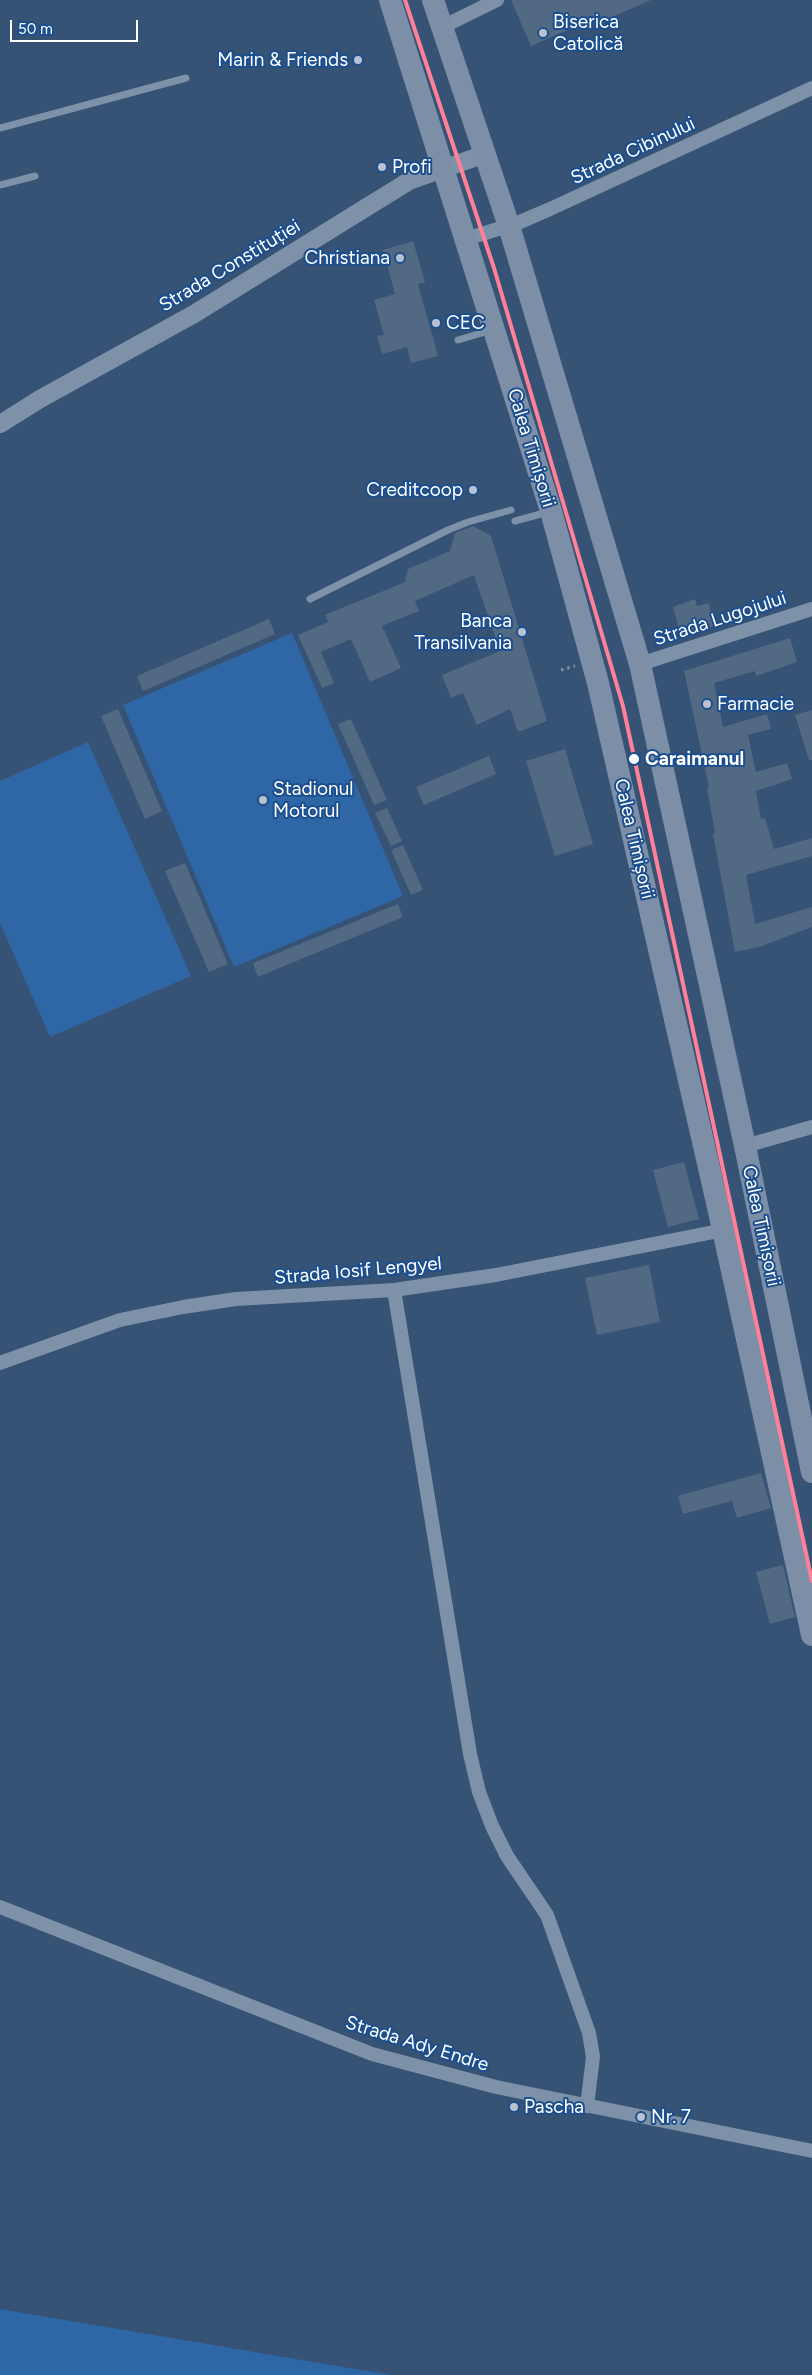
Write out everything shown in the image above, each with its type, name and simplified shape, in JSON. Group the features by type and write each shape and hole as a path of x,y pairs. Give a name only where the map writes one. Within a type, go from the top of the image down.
{"main road":[{"name":"Calea Timișorii","path":"390,0 551,512 598,683 724,1230 812,1634"},
{"name":"Calea Timișorii","path":"433,0 509,226 640,664 745,1146 812,1472"}],"street":[{"path":"442,27 497,0"},
{"name":"Strada Cibinului","path":"466,239 509,226 550,210 812,88"},
{"name":"Strada Constituției","path":"0,424 40,399 194,314 409,181 485,154"},
{"name":"Strada Lugojului","path":"640,664 812,609"},
{"path":"745,1146 812,1127"},
{"name":"Strada Iosif Lengyel","path":"0,1363 120,1320 182,1307 236,1299 394,1290 496,1275 724,1230"},
{"path":"394,1290 470,1754 479,1792 492,1826 508,1856 547,1915 589,2033 593,2057 587,2106"},
{"name":"Strada Ady Endre","path":"0,1907 372,2054 496,2087 812,2151"}],"lane":[{"path":"0,128 186,78"},
{"path":"0,185 35,176"},
{"path":"458,340 495,329"},
{"path":"310,599 448,530 468,522 511,510"},
{"path":"515,521 551,512"}],"shaded area":[{"name":"Stadionul Motorul","path":"292,633 403,896 234,967 123,705"},
{"path":"88,742 191,976 50,1037 0,923 0,781"},
{"path":"0,2309 391,2375 0,2375"}],"building":[{"name":"Biserica Catolică","path":"511,0 651,0 603,21 600,16 531,46"},
{"path":"413,241 425,282 418,284 438,356 411,363 407,347 382,354 377,336 384,335 374,300 395,294 383,250"},
{"path":"473,526 491,536 547,721 518,732 510,709 477,725 463,693 451,698 442,675 500,651 474,575 415,601 419,611 382,626 401,668 370,682 351,639 321,652 334,683 322,688 298,635 328,622 325,615 405,582 408,569 450,551 455,533"},
{"path":"695,599 697,606 709,603 714,626 681,636 673,607"},
{"path":"269,619 275,634 143,691 137,676"},
{"path":"790,638 797,662 756,676 755,671 714,683 723,727 767,714 771,729 748,735 756,772 787,763 792,779 756,791 761,819 765,818 774,849 812,838 812,856 746,875 755,924 812,907 812,927 759,947 735,952 713,834 715,833 707,788 709,787 684,671"},
{"path":"118,709 162,811 145,819 101,716"},
{"path":"812,710 812,760 809,760 795,715"},
{"path":"351,719 387,800 374,805 338,724"},
{"path":"565,749 593,844 555,856 526,761"},
{"path":"489,756 496,774 424,805 416,787"},
{"path":"387,808 402,841 391,846 375,813"},
{"path":"403,845 423,890 411,895 391,850"},
{"path":"185,863 228,964 209,972 165,871"},
{"path":"398,904 403,917 258,977 253,963"},
{"path":"684,1162 699,1219 668,1227 653,1170"},
{"path":"649,1265 660,1322 597,1335 585,1278"},
{"path":"761,1473 771,1508 737,1518 732,1501 683,1514 678,1496"},
{"path":"783,1565 795,1617 770,1624 756,1572"}],"transit line":[{"path":"405,0 494,268 623,706 812,1581"}],"place":[{"name":"Biserica Catolică","path":"543,33"},
{"name":"Marin & Friends","path":"358,60"},
{"name":"Profi","path":"382,167"},
{"name":"Christiana","path":"400,258"},
{"name":"CEC","path":"436,323"},
{"name":"Creditcoop","path":"473,490"},
{"name":"Banca Transilvania","path":"522,632"},
{"name":"Farmacie","path":"707,704"},
{"name":"Caraimanul","path":"634,759"},
{"name":"Stadionul Motorul","path":"263,800"},
{"name":"Pascha","path":"514,2107"},
{"name":"Nr. 7","path":"641,2117"}]}
